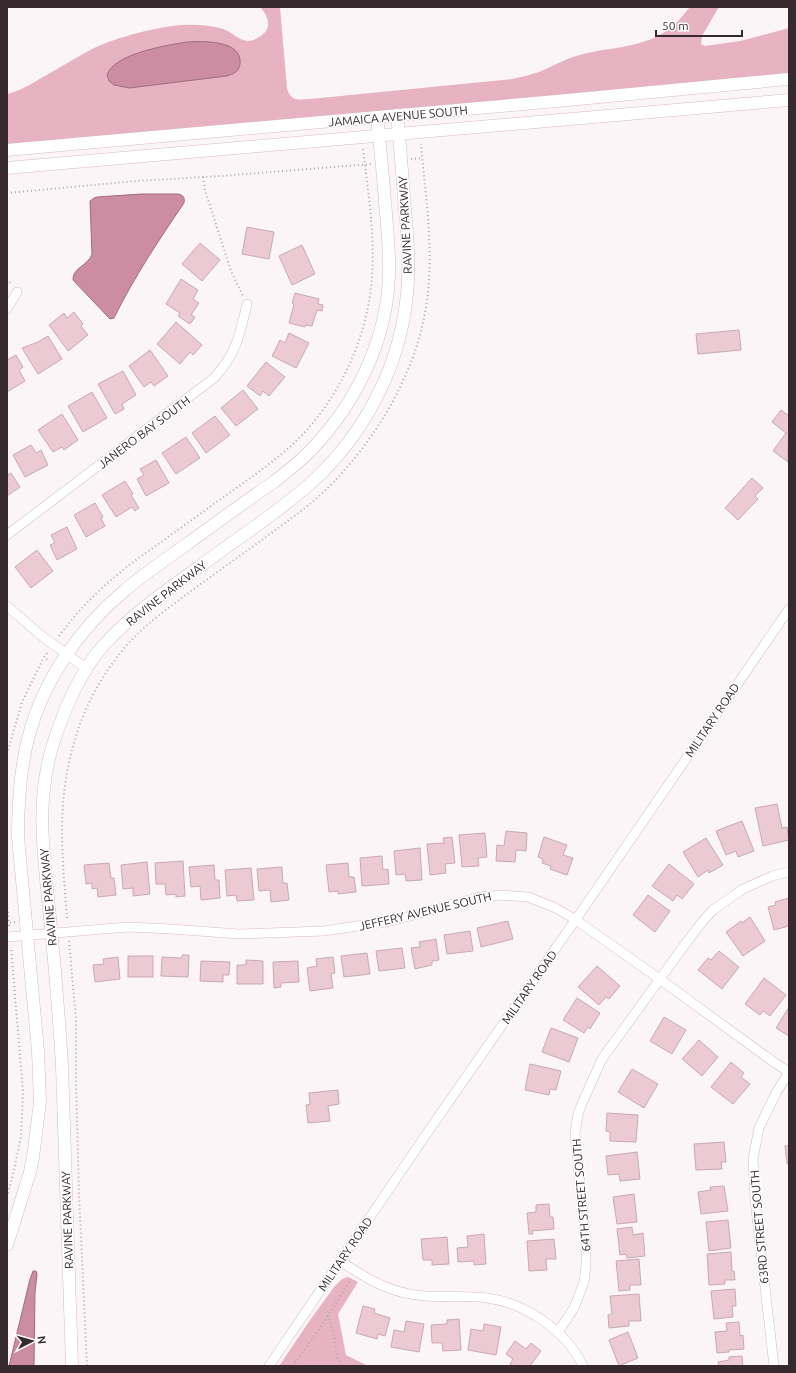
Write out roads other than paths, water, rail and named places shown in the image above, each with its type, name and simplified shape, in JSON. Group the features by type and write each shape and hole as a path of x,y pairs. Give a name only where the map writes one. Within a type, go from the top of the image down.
{"street":[{"name":"JAMAICA AVENUE SOUTH","path":"7,150 377,118 789,79"},
{"name":"JAMAICA AVENUE SOUTH","path":"7,168 789,100"},
{"name":"RAVINE PARKWAY","path":"72,1366 60,1020 42,818 44,782 48,761 72,695 87,669 103,646 141,609 290,501 313,482 343,450 366,417 393,360 407,301 408,239 397,115"},
{"name":"RAVINE PARKWAY","path":"7,1245 31,1165 36,1141 40,1102 38,1051 18,843 18,803 21,772 34,720 50,683 67,654 93,621 124,590 275,481 312,450 329,430 355,392 366,371 374,349 384,314 389,276 388,226 377,118"},
{"path":"7,309 17,292"},
{"name":"JANERO BAY SOUTH","path":"7,535 214,378 226,365 232,354 243,323 247,304"},
{"path":"7,606 43,636 87,669"},
{"name":"MILITARY ROAD","path":"269,1366 789,609"},
{"name":"64TH STREET SOUTH","path":"558,1332 574,1308 584,1282 586,1242 575,1134 578,1114 602,1059 702,922 713,910 742,888 772,876 789,872"},
{"name":"JEFFERY AVENUE SOUTH","path":"7,937 51,932 144,927 239,934 324,931 391,921 480,897 501,895 528,897 556,908 576,920 661,980 774,1064 789,1072"},
{"name":"63RD STREET SOUTH","path":"774,1366 755,1200 754,1159 755,1143 759,1128 776,1093 789,1072"},
{"path":"340,1261 356,1272 382,1286 403,1293 429,1297 488,1298 517,1306 558,1332 575,1353 583,1366"}]}
